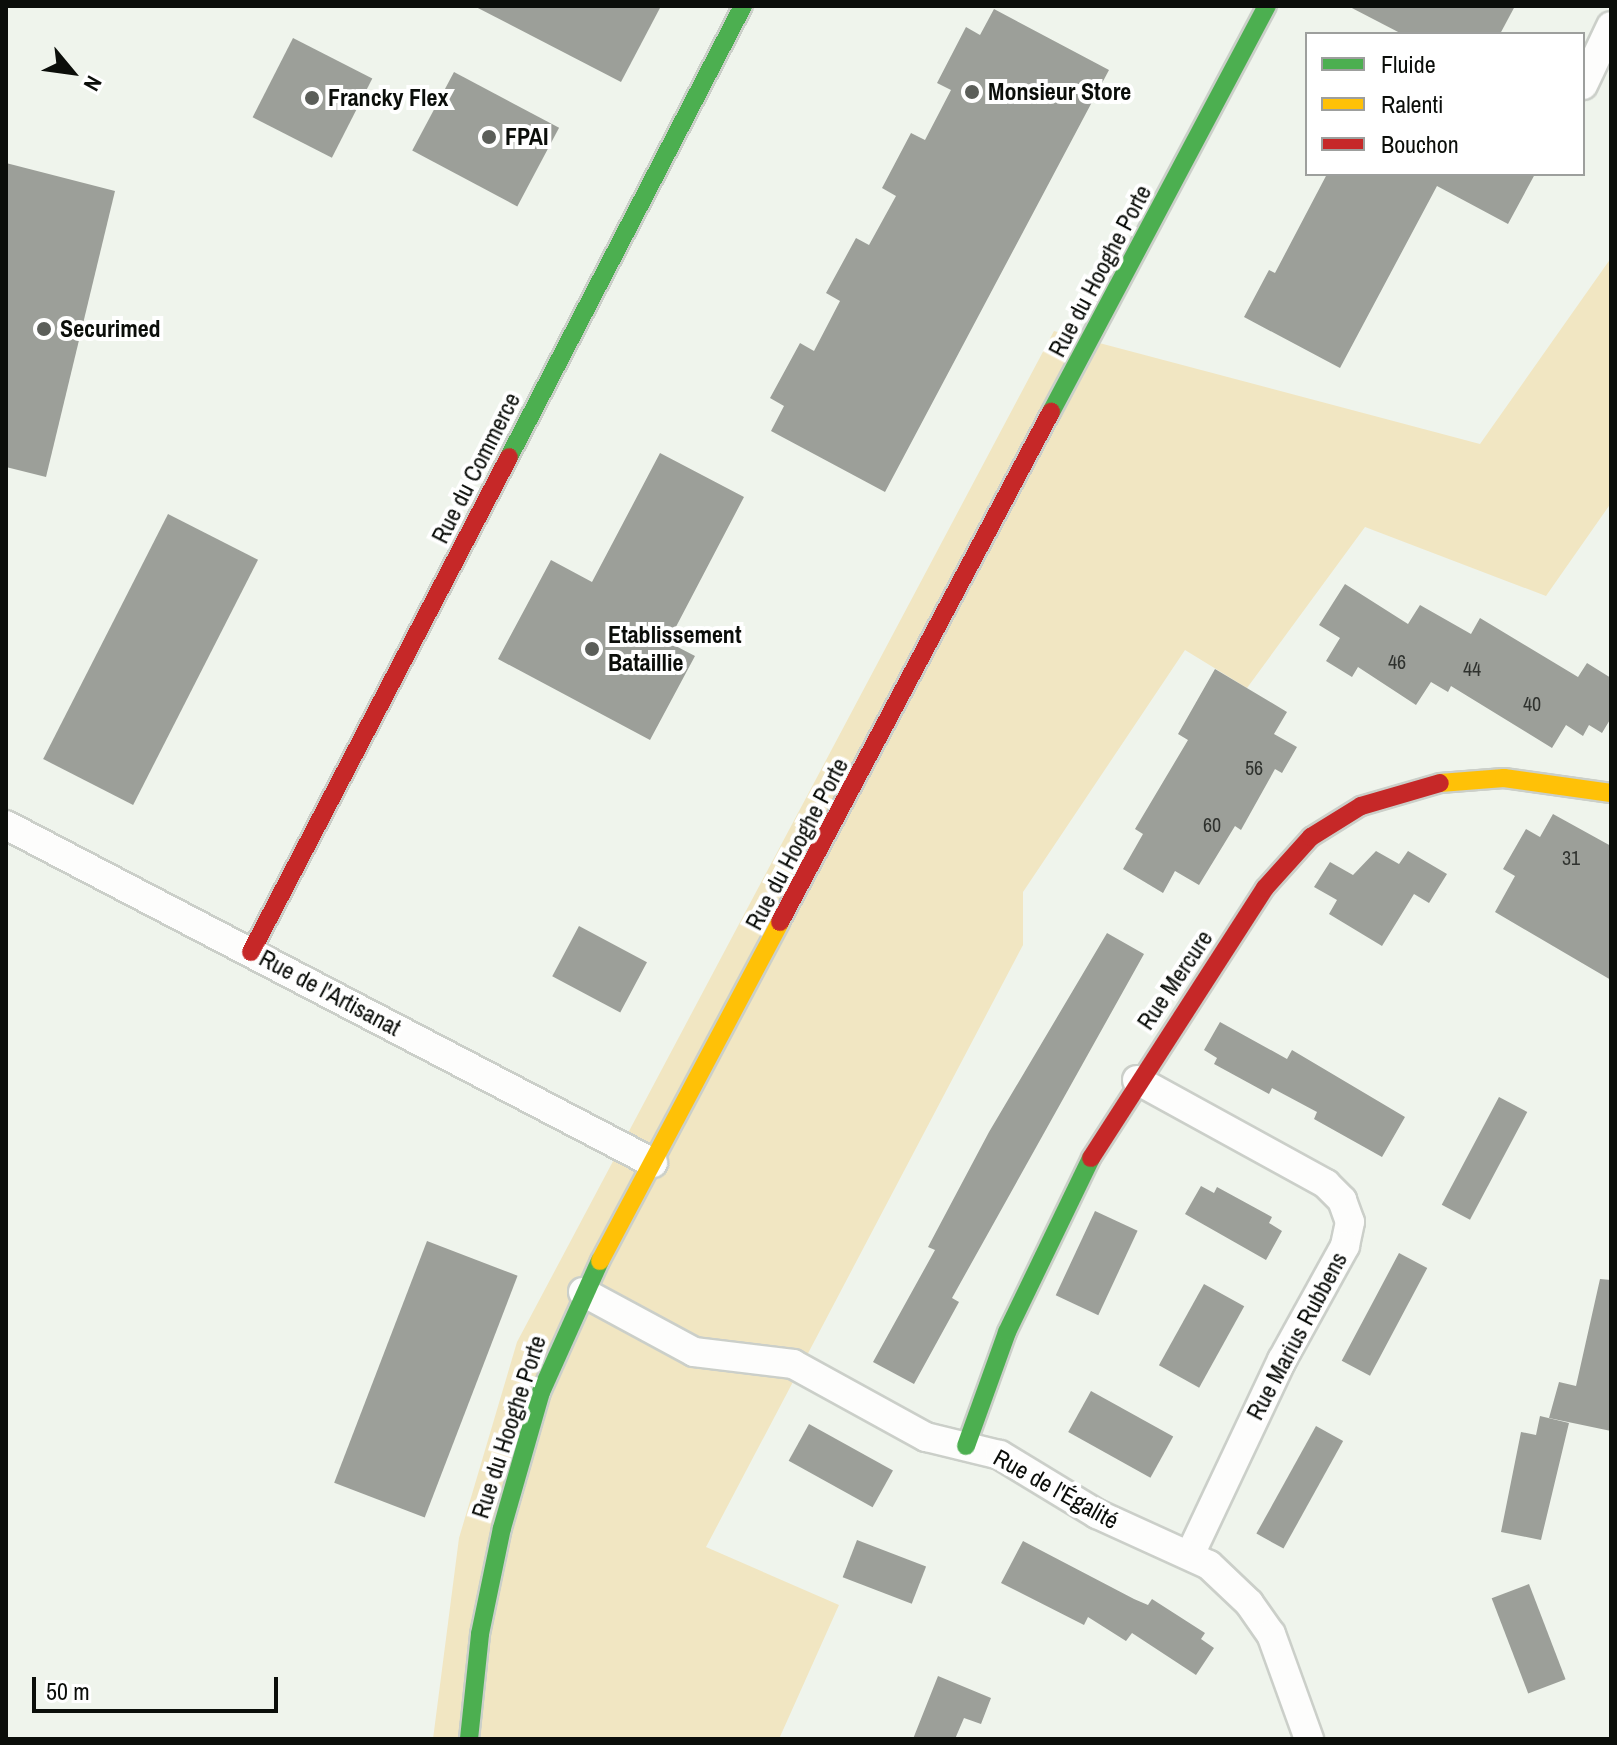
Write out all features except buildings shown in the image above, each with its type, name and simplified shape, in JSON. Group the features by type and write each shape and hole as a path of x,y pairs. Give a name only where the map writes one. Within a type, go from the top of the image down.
{"street":[{"name":"Rue du Commerce","path":"251,952 743,6"},
{"name":"Rue du Hooghe Porte","path":"469,1739 480,1634 502,1528 541,1392 583,1292 1267,6"},
{"path":"1585,81 1611,26"},
{"name":"Rue Mercure","path":"966,1446 1027,1287 1068,1200 1137,1080 1265,888 1327,825 1381,798 1444,782 1504,778 1609,789"},
{"name":"Rue de l'Artisanat","path":"6,825 653,1163"},
{"name":"Rue Marius Rubbens","path":"1137,1080 1326,1184 1342,1200 1350,1222 1345,1246 1282,1360 1190,1555"},
{"name":"Rue de l'Égalité","path":"583,1292 694,1352 793,1364 926,1437 1000,1455 1088,1510 1190,1555 1223,1576 1266,1626 1287,1669 1309,1739"}],"shaded area":[{"path":"1611,258 1611,503 1546,596 1365,527 1247,688 1185,650 1023,892 1023,945 706,1547 839,1605 779,1739 433,1739 459,1538 517,1342 1054,331 1480,444"}],"traffic: fast":[{"path":"509,457 743,6"},
{"path":"1051,412 1267,6"},
{"path":"966,1446 1007,1332 1091,1158"},
{"path":"469,1739 480,1634 502,1528 541,1392 600,1261"}],"traffic: slow":[{"path":"1440,783 1504,778 1611,793"},
{"path":"600,1261 780,922"}],"traffic: jam":[{"path":"780,922 1051,412"},
{"path":"251,952 509,457"},
{"path":"1091,1158 1265,888 1311,837 1361,806 1440,783"}],"place":[{"name":"Monsieur Store","path":"972,92"},
{"name":"Francky Flex","path":"312,98"},
{"name":"FPAI","path":"489,137"},
{"name":"Securimed","path":"44,329"},
{"name":"Etablissement Bataillie","path":"592,649"}]}
